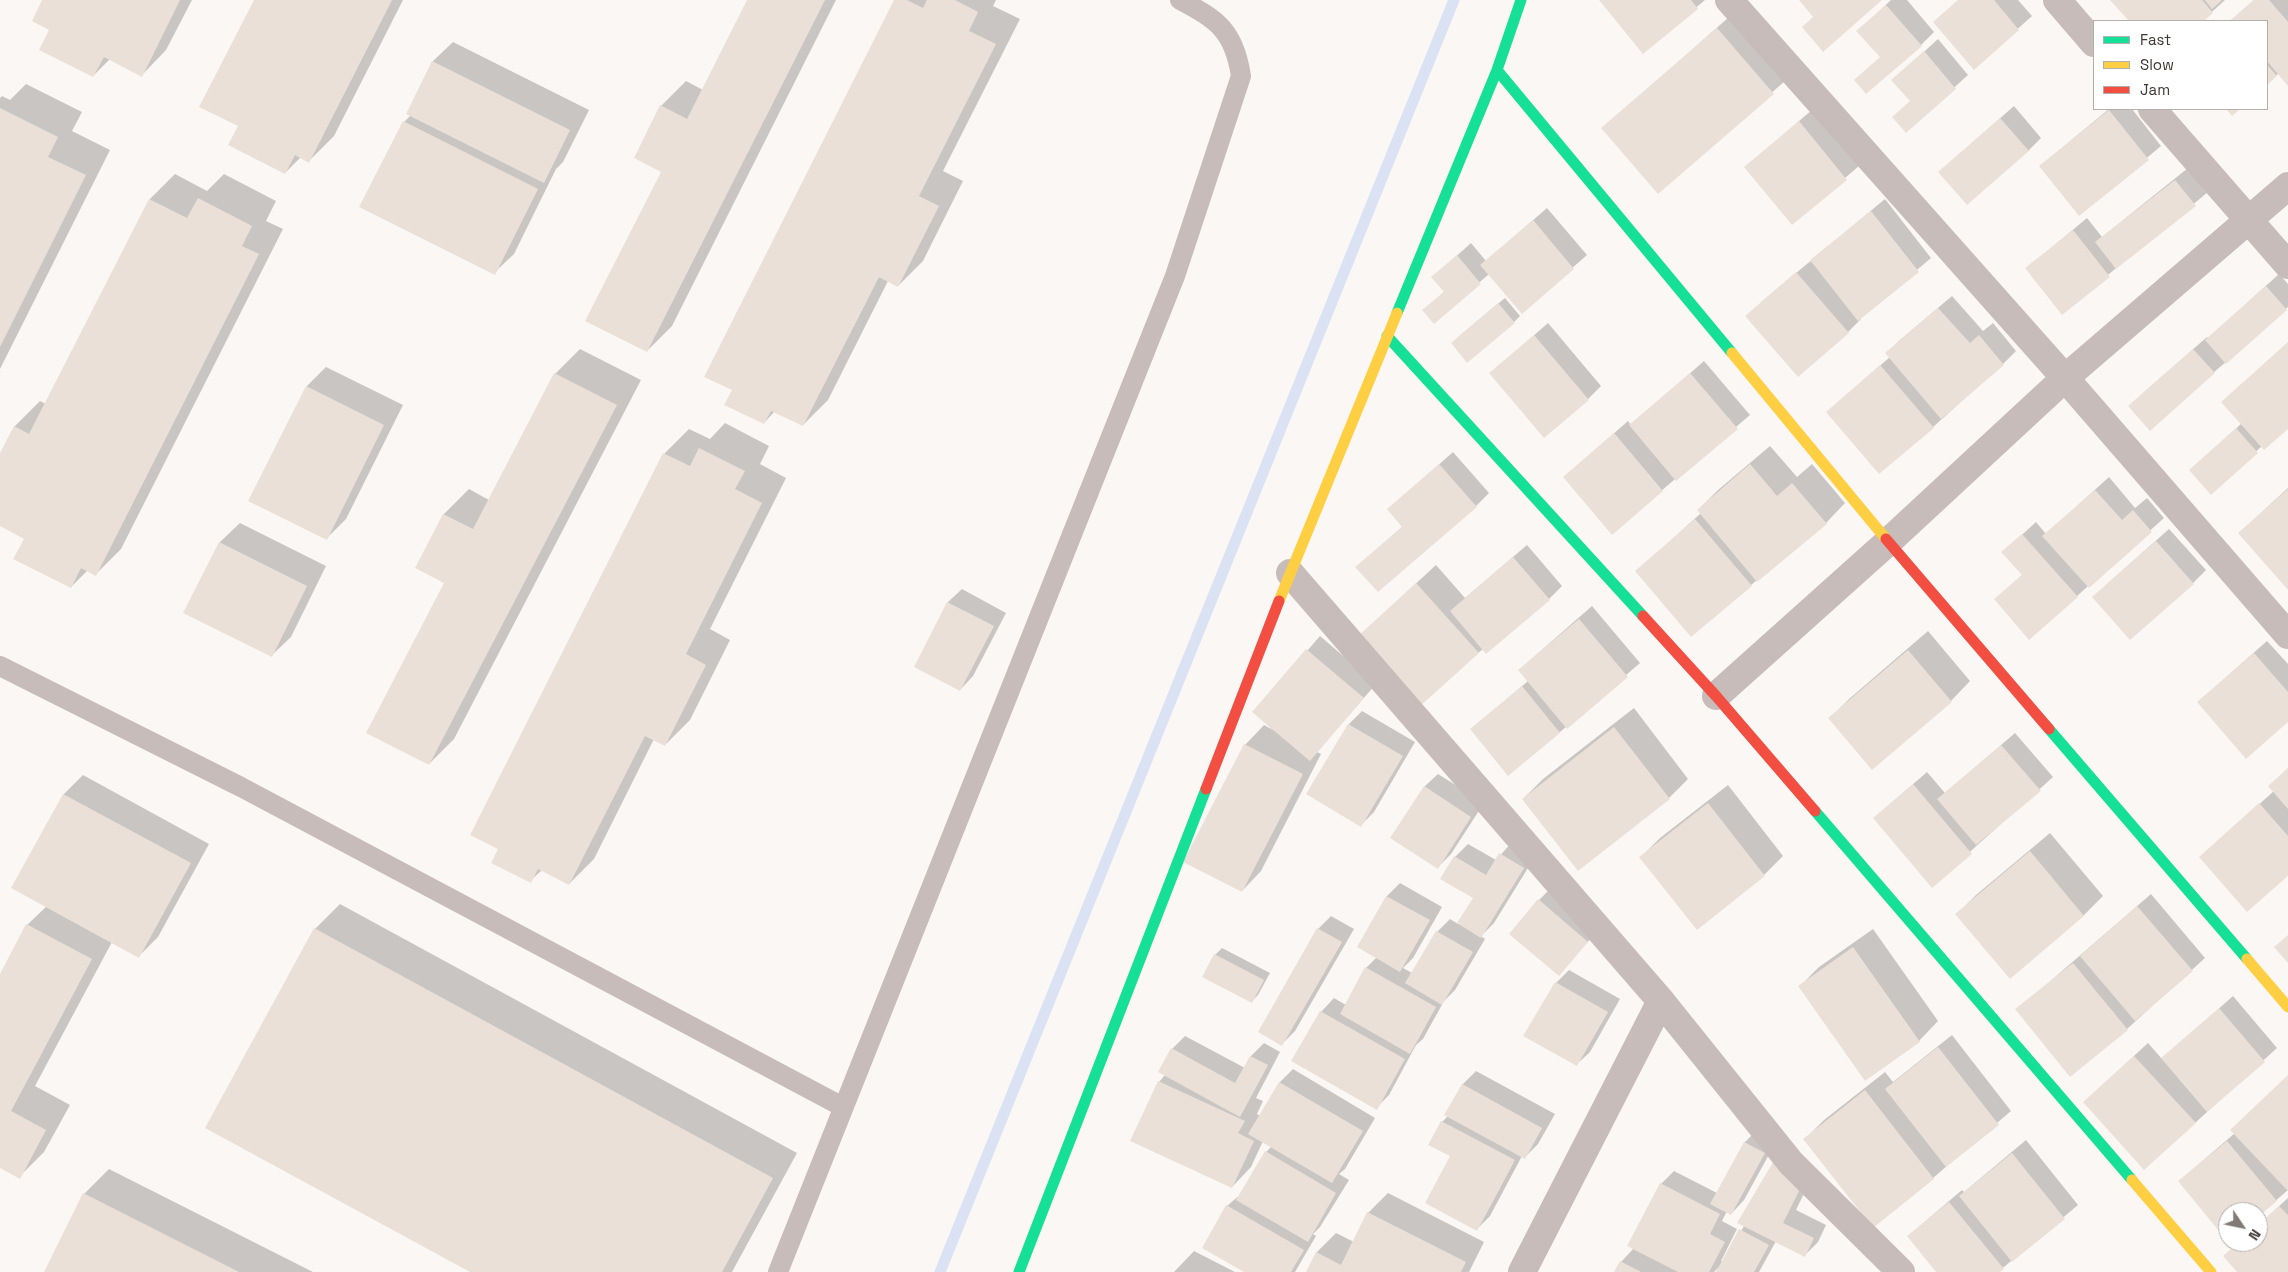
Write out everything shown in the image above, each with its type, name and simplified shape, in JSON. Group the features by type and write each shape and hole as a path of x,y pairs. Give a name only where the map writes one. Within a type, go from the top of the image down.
{"street":[{"path":"1020,1272 1290,573 1497,70 1521,0"},
{"path":"1729,0 2065,378 2288,635"},
{"path":"2057,0 2093,42"},
{"path":"1497,70 1888,542 2288,1007"},
{"path":"2153,110 2288,265"},
{"path":"1716,696 1888,542 2065,378 2288,186"},
{"path":"1387,336 1716,696 2211,1272"},
{"path":"1290,573 1661,1001 1791,1163 1901,1272"},
{"path":"1522,1272 1661,1001"}],"lane":[{"path":"778,1272 1175,276 1241,76 1238,54 1223,29 1211,16 1180,0"},
{"path":"0,666 241,787 843,1107"}],"building":[{"path":"42,0 180,0 142,77 104,57 93,77 39,50 49,30 32,21"},
{"path":"254,0 392,0 309,163 295,155 285,174 228,145 238,126 199,107"},
{"path":"747,0 825,0 647,352 585,321 661,172 634,158 660,105 687,119"},
{"path":"894,0 907,0 923,8 927,0 955,0 978,12 969,31 996,44 919,196 939,206 898,287 879,277 803,426 771,411 764,424 724,405 732,390 704,377"},
{"path":"1599,0 1691,0 1698,9 1643,54"},
{"path":"1799,0 1882,0 1823,52 1802,27 1813,17"},
{"path":"1958,0 1994,0 2019,30 1974,70 1933,22"},
{"path":"2110,0 2202,0 2213,13 2205,20 2128,20"},
{"path":"2205,0 2222,0 2212,9"},
{"path":"2254,0 2269,0 2288,22 2288,86 2268,62 2268,20 2231,20"},
{"path":"1886,5 1922,46 1866,94 1854,80 1880,57 1856,31"},
{"path":"1717,28 1774,94 1658,194 1601,128"},
{"path":"1924,51 1956,89 1906,133 1892,117 1910,101 1891,80"},
{"path":"432,61 570,130 544,183 406,114"},
{"path":"2268,66 2277,76 2268,84"},
{"path":"0,108 58,137 48,157 86,175 0,347"},
{"path":"2109,110 2149,160 2079,216 2039,166"},
{"path":"2227,110 2239,110 2232,116"},
{"path":"2000,118 2029,151 1967,205 1938,172"},
{"path":"403,121 538,189 495,275 359,207"},
{"path":"1799,121 1847,180 1792,225 1744,167"},
{"path":"2175,180 2196,206 2116,269 2095,242"},
{"path":"198,198 252,226 242,246 259,254 96,576 81,568 71,588 13,559 24,539 0,526 0,453 14,426 29,434 149,199 187,218"},
{"path":"1871,211 1919,272 1858,321 1810,260"},
{"path":"1533,220 1574,269 1522,314 1480,265"},
{"path":"2073,230 2110,277 2062,315 2025,268"},
{"path":"1457,255 1481,284 1434,324 1422,310 1444,292 1431,277"},
{"path":"1796,272 1849,333 1798,377 1745,316"},
{"path":"2266,286 2287,310 2226,364 2205,340"},
{"path":"1498,303 1515,323 1467,363 1451,343"},
{"path":"1938,308 1970,343 1979,335 2004,365 1941,419 1885,353"},
{"path":"1534,335 1589,400 1544,438 1489,373"},
{"path":"2288,342 2288,429 2264,450 2221,402"},
{"path":"2193,349 2215,373 2150,431 2128,406"},
{"path":"1880,365 1934,428 1879,474 1826,412"},
{"path":"554,373 617,405 429,765 366,733 444,583 415,568 443,514 473,529"},
{"path":"1690,373 1738,429 1676,481 1629,425"},
{"path":"306,386 384,425 327,540 248,501"},
{"path":"2236,428 2258,453 2211,495 2189,470"},
{"path":"1614,433 1663,491 1612,535 1563,477"},
{"path":"699,448 745,471 735,489 762,503 686,654 706,665 665,746 645,736 569,885 538,869 531,883 491,863 498,849 470,835 663,453 690,466"},
{"path":"1439,464 1477,507 1378,592 1355,567 1402,527 1387,509"},
{"path":"1750,464 1777,496 1792,483 1827,524 1757,582 1697,510"},
{"path":"2288,489 2288,590 2238,533"},
{"path":"2095,490 2122,520 2133,510 2152,532 2089,588 2042,536"},
{"path":"1695,519 1752,586 1691,637 1635,571"},
{"path":"2022,534 2078,597 2029,640 1994,599 2022,575 2001,552"},
{"path":"2156,541 2194,584 2130,640 2092,597"},
{"path":"219,542 307,586 272,657 183,613"},
{"path":"1513,557 1550,600 1486,654 1450,611"},
{"path":"1416,583 1479,653 1418,708 1356,638"},
{"path":"947,602 994,626 960,691 914,667"},
{"path":"1579,619 1628,677 1567,729 1518,670"},
{"path":"1306,649 1364,698 1310,761 1252,712"},
{"path":"1908,650 1952,702 1872,770 1828,718"},
{"path":"2254,653 2288,692 2288,722 2246,759 2197,702"},
{"path":"1522,686 1560,733 1508,776 1470,729"},
{"path":"1348,724 1403,756 1361,827 1306,794"},
{"path":"1614,727 1670,799 1578,871 1522,799"},
{"path":"1244,744 1303,774 1242,892 1183,862"},
{"path":"2001,745 2041,791 1976,845 1937,799"},
{"path":"2288,768 2288,809 2268,786"},
{"path":"1913,784 1972,854 1932,888 1873,818"},
{"path":"1424,786 1471,817 1438,869 1390,838"},
{"path":"63,794 191,863 139,958 11,888"},
{"path":"1708,803 1765,876 1697,930 1639,857"},
{"path":"2259,803 2288,836 2288,876 2247,912 2199,857"},
{"path":"2030,851 2084,916 2010,979 1955,914"},
{"path":"1499,853 1524,868 1481,938 1457,923 1473,898 1440,879 1454,856 1486,875"},
{"path":"1386,896 1430,920 1400,972 1357,947"},
{"path":"1538,899 1588,942 1559,976 1509,934"},
{"path":"2137,906 2193,971 2135,1021 2080,956"},
{"path":"26,924 92,959 11,1111 46,1130 20,1179 0,1168 0,974"},
{"path":"314,928 773,1178 722,1272 470,1272 205,1128"},
{"path":"1317,928 1342,942 1282,1046 1258,1032"},
{"path":"1436,931 1473,952 1442,1005 1405,983"},
{"path":"2288,935 2288,963 2274,947"},
{"path":"1853,947 1920,1042 1865,1081 1798,986"},
{"path":"1214,954 1264,980 1252,1003 1202,977"},
{"path":"2073,963 2128,1030 2070,1077 2015,1009"},
{"path":"1365,967 1436,1007 1410,1054 1340,1014"},
{"path":"1555,982 1608,1012 1577,1066 1523,1036"},
{"path":"2219,1008 2265,1062 2207,1112 2161,1058"},
{"path":"1320,1011 1405,1059 1377,1110 1291,1061"},
{"path":"1938,1047 1999,1125 1946,1167 1885,1089"},
{"path":"1171,1048 1235,1083 1250,1056 1268,1065 1240,1117 1158,1072"},
{"path":"2134,1056 2196,1123 2144,1170 2083,1102"},
{"path":"2288,1075 2288,1191 2230,1130"},
{"path":"1158,1081 1245,1121 1238,1133 1254,1141 1232,1188 1130,1141"},
{"path":"1279,1082 1363,1131 1332,1183 1248,1134"},
{"path":"1462,1084 1542,1128 1525,1159 1444,1115"},
{"path":"1865,1090 1934,1179 1873,1228 1803,1139"},
{"path":"1441,1121 1515,1160 1477,1231 1425,1203 1450,1156 1428,1145"},
{"path":"2227,1141 2277,1201 2268,1209 2268,1202 2218,1202 2218,1230 2178,1181"},
{"path":"1744,1142 1765,1153 1731,1215 1710,1204"},
{"path":"1265,1151 1336,1193 1308,1242 1236,1200"},
{"path":"2012,1153 2065,1219 2012,1262 1959,1196"},
{"path":"1776,1157 1802,1185 1783,1223 1814,1238 1805,1257 1737,1223"},
{"path":"1660,1183 1720,1214 1710,1234 1725,1242 1709,1272 1678,1272 1627,1246"},
{"path":"83,1193 239,1272 44,1272"},
{"path":"1949,1202 2004,1269 2000,1272 1936,1272 1907,1236"},
{"path":"1226,1205 1304,1250 1291,1272 1244,1272 1202,1248"},
{"path":"2279,1206 2288,1215 2288,1272 2237,1272 2223,1256 2228,1252 2268,1252 2268,1216"},
{"path":"1367,1212 1466,1262 1461,1272 1306,1272 1316,1252 1341,1265"},
{"path":"1739,1229 1769,1245 1754,1272 1716,1272"},
{"path":"1620,1261 1641,1272 1614,1272"}],"waterway":[{"path":"940,1272 1454,0"}],"traffic: fast":[{"path":"1397,313 1497,70 1521,0"},
{"path":"1497,70 1732,353"},
{"path":"1387,336 1643,616"},
{"path":"2049,729 2247,959"},
{"path":"1019,1272 1206,789"},
{"path":"1815,811 2132,1180"}],"traffic: slow":[{"path":"1279,601 1397,313"},
{"path":"1732,353 1886,539"},
{"path":"2247,959 2288,1007"},
{"path":"2132,1180 2211,1272"}],"traffic: jam":[{"path":"1886,539 2049,729"},
{"path":"1206,789 1279,601"},
{"path":"1643,616 1716,696 1815,811"}]}
